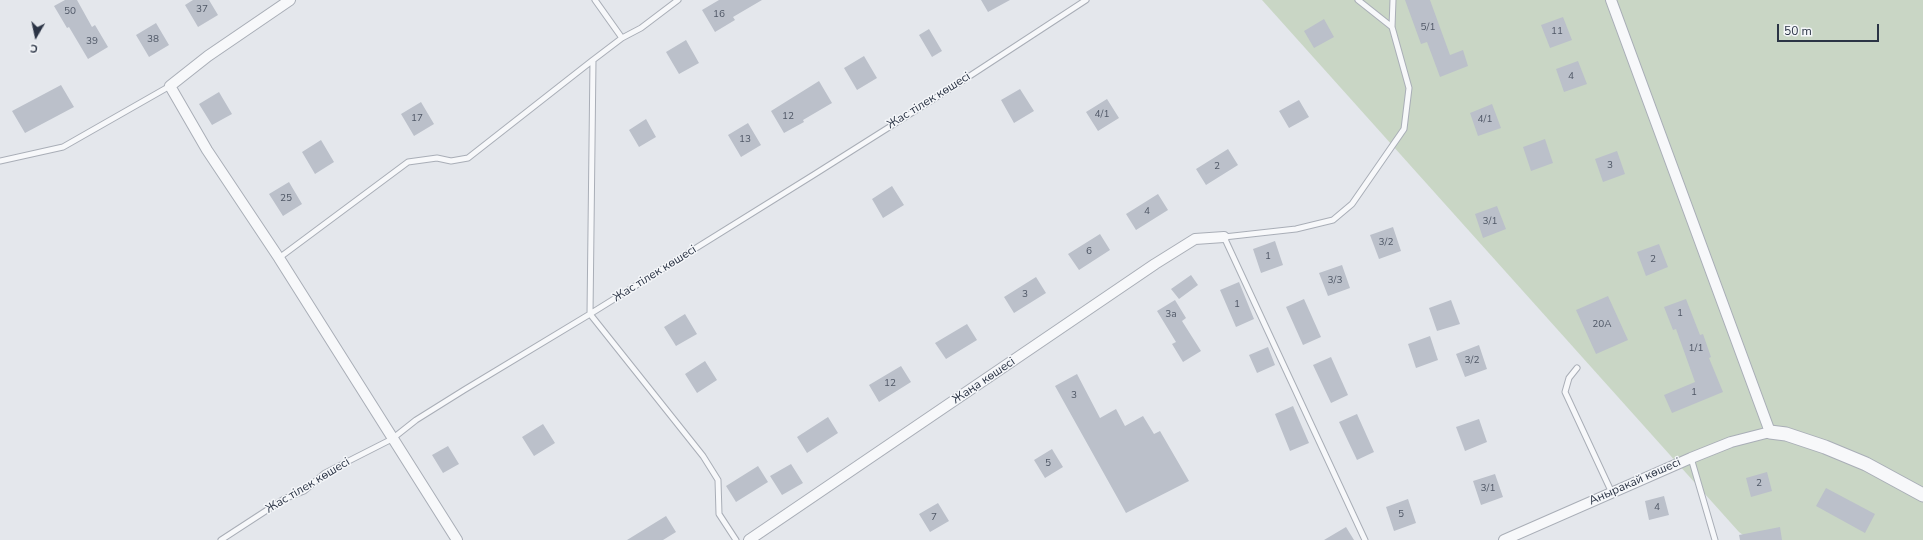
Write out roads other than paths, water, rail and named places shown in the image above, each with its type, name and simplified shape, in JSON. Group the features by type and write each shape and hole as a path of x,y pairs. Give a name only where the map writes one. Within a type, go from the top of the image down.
{"street":[{"path":"290,0 208,56 170,86 207,150 279,258 392,439 458,540"},
{"path":"1611,0 1770,432 1786,434 1825,446 1866,464 1923,495"},
{"name":"Жаңа көшесі","path":"749,540 1155,264 1195,239 1224,237"},
{"name":"Аныракай көшесі","path":"1504,540 1691,458 1731,442 1770,432"}],"lane":[{"path":"595,0 622,38"},
{"path":"279,258 408,162 437,158 451,162 468,158 622,38 641,28 678,0"},
{"name":"Жас тілек көшесі","path":"221,540 284,499 304,491 325,473 392,439 416,420 590,314 959,83 1086,0"},
{"path":"1358,0 1392,27"},
{"path":"1365,540 1224,237 1296,229 1333,220 1352,204 1404,129 1409,88 1392,27 1393,0"},
{"path":"593,60 590,314 703,456 718,480 719,514 736,540"},
{"path":"0,162 64,147 170,86"},
{"path":"1577,368 1569,378 1565,392 1612,493"},
{"path":"1691,458 1715,540"}]}
